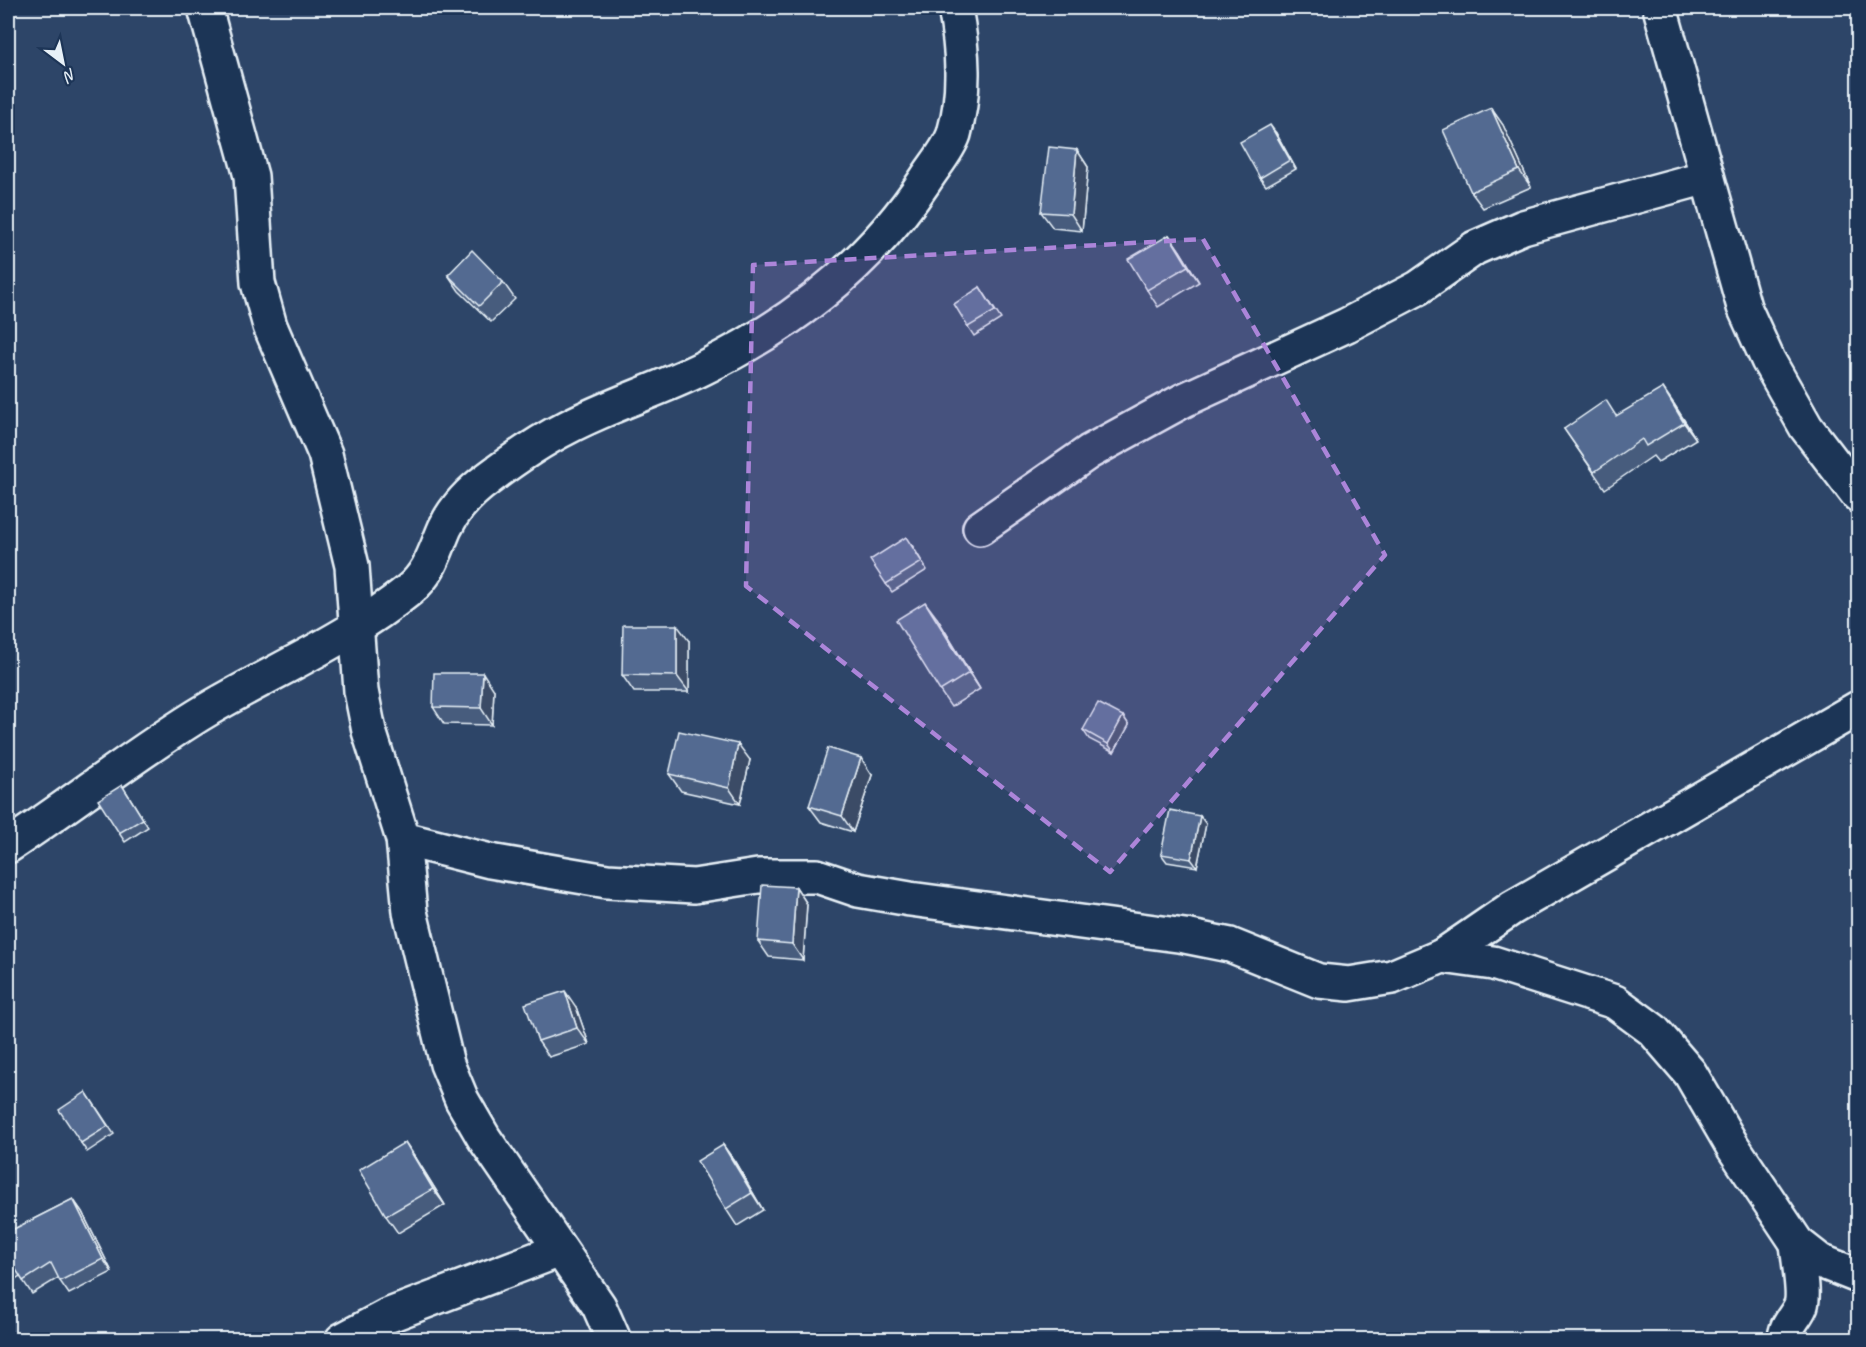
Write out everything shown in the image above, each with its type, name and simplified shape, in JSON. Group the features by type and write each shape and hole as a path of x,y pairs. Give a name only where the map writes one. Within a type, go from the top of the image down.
{"street":[{"path":"205,8 251,176 258,283 270,326 325,454 352,566 362,691 369,731 403,839 410,912 447,1064 462,1100 484,1138 598,1306 614,1340"},
{"path":"8,846 206,711 356,630 412,588 425,573 458,505 485,480 567,427 704,368 749,342 815,300 866,256 909,204 953,138 962,101 962,46 955,8"},
{"path":"1660,8 1744,307 1768,360 1806,427 1858,495"},
{"path":"980,528 1089,452 1184,400 1347,325 1418,288 1475,248 1523,227 1707,177"},
{"path":"403,839 490,861 607,881 694,886 758,876 817,876 858,890 909,899 1185,936 1230,945 1319,981 1349,984 1392,977 1442,956 1512,908 1858,708"},
{"path":"1442,956 1493,963 1615,1002 1653,1030 1690,1073 1733,1147 1797,1243 1820,1261 1858,1276"},
{"path":"1785,1340 1786,1327 1800,1306 1802,1294 1797,1243"},
{"path":"342,1340 387,1316 561,1250"}],"highlighted area":[{"path":"1203,239 1385,555 1110,872 746,586 753,265"}],"building":[{"path":"1491,108 1519,170 1471,192 1443,130"},
{"path":"1270,125 1290,160 1260,178 1240,142"},
{"path":"1049,147 1077,150 1071,214 1041,212"},
{"path":"1169,235 1188,266 1147,290 1128,259"},
{"path":"472,250 503,282 479,306 448,275"},
{"path":"980,287 995,311 968,327 954,304"},
{"path":"1663,388 1684,423 1646,446 1642,439 1594,472 1564,429 1606,400 1616,416"},
{"path":"906,537 922,562 886,584 870,560"},
{"path":"925,602 969,673 940,691 896,620"},
{"path":"623,625 677,625 677,676 622,675"},
{"path":"434,673 483,673 481,708 433,707"},
{"path":"1098,703 1123,716 1108,744 1083,730"},
{"path":"679,731 738,744 729,788 669,774"},
{"path":"828,748 861,758 842,816 809,806"},
{"path":"122,785 143,819 119,833 98,800"},
{"path":"1170,810 1200,816 1191,859 1161,854"},
{"path":"762,885 796,887 792,944 758,941"},
{"path":"565,991 577,1028 538,1041 525,1004"},
{"path":"86,1092 108,1126 81,1143 59,1110"},
{"path":"405,1142 433,1189 386,1216 359,1170"},
{"path":"723,1145 752,1193 726,1209 697,1161"},
{"path":"73,1199 103,1259 60,1281 51,1263 23,1281 12,1263 8,1266 8,1232"}]}
